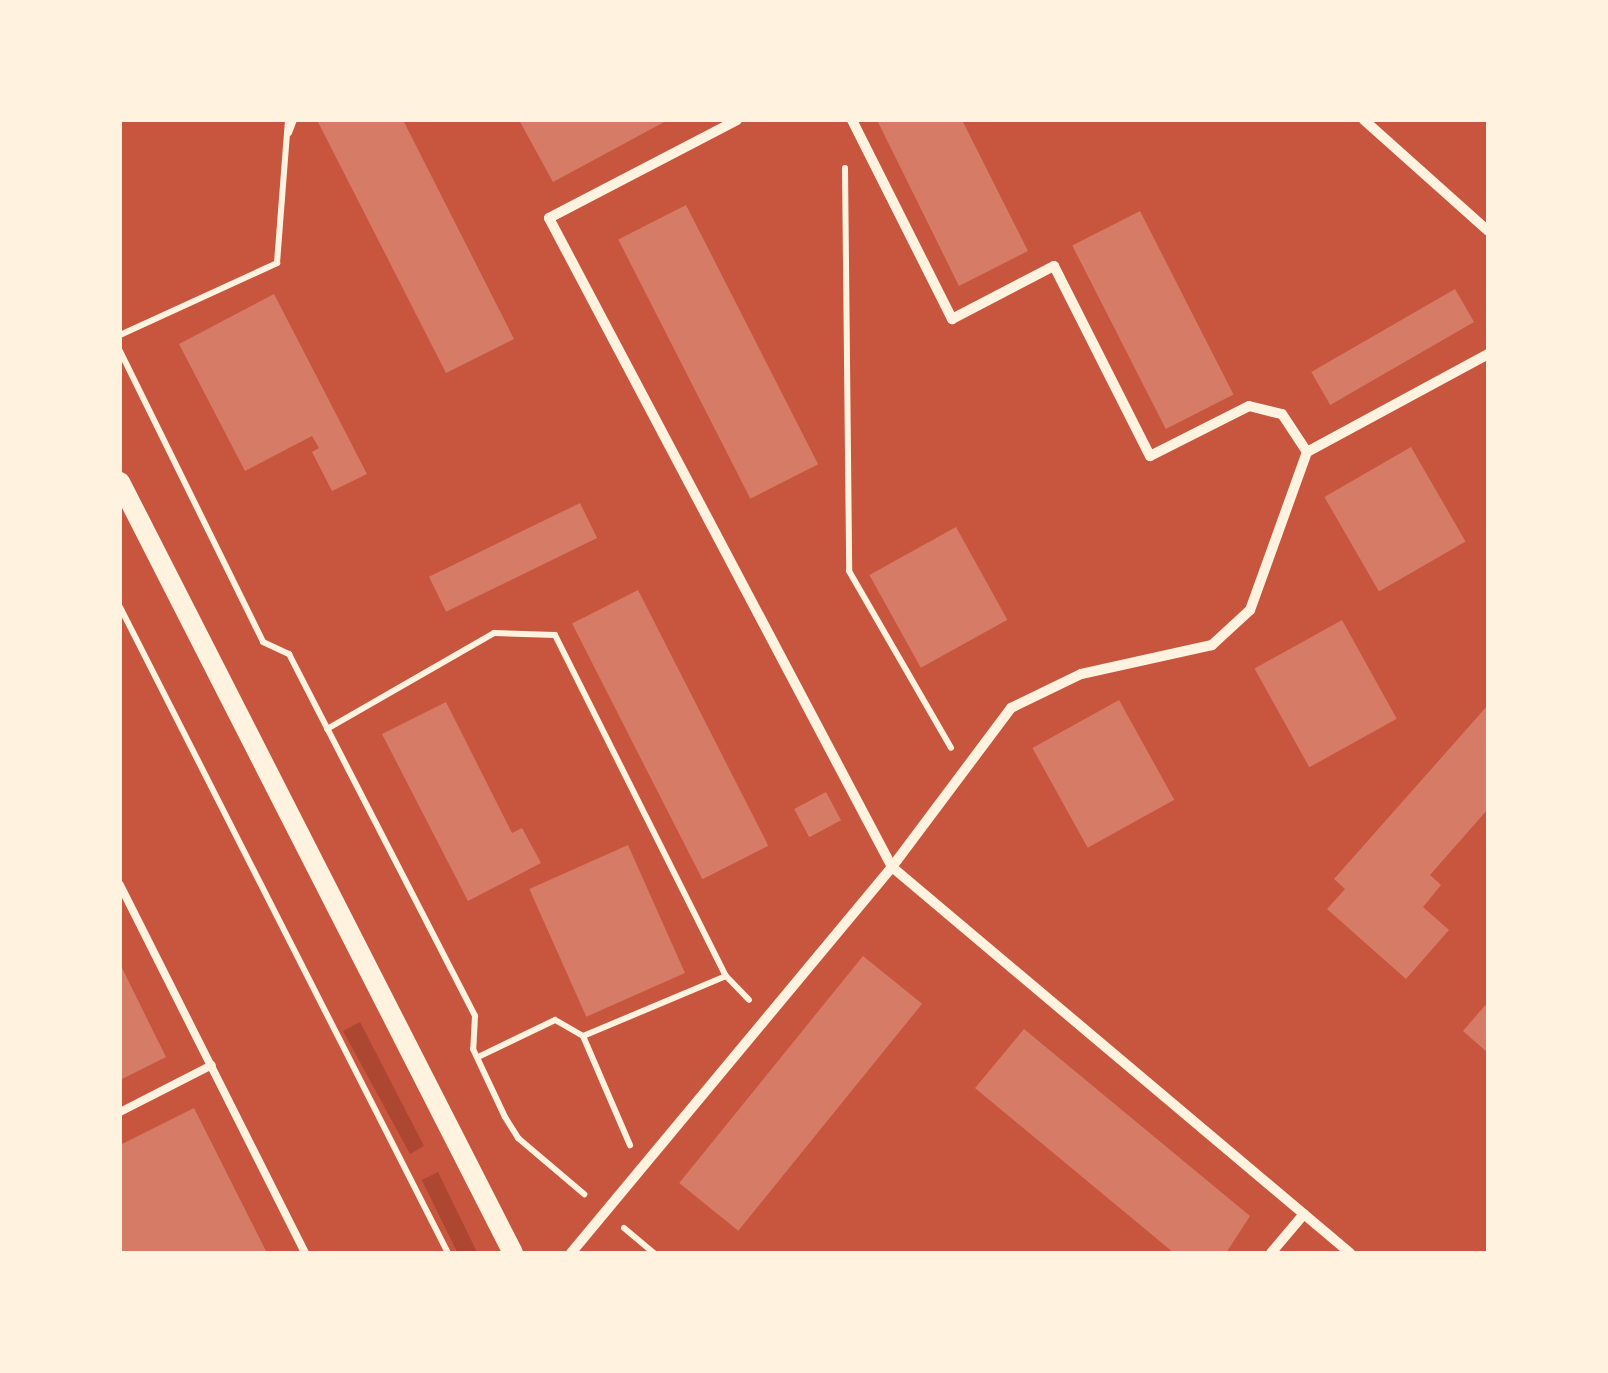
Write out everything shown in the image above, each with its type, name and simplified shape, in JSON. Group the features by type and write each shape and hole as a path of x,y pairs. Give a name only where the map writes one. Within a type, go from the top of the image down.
{"main road":[{"path":"120,482 513,1253"}],"street":[{"path":"737,120 548,218 892,867 1350,1253"},
{"path":"852,120 952,319 1054,266 1150,456 1249,406 1282,414 1308,452"},
{"path":"1364,120 1488,231"},
{"path":"571,1253 892,867 1010,708 1080,674 1212,645 1250,610 1308,452 1488,354"},
{"path":"1271,1253 1304,1214"}],"lane":[{"path":"120,885 305,1253"},
{"path":"120,1112 212,1065"}],"path":[{"path":"120,334 277,262 286,139 291,120"},
{"path":"844,159 849,572 964,771"},
{"path":"120,351 263,642 289,654 475,1016 478,1058 518,1138 654,1253"},
{"path":"120,607 448,1253"},
{"path":"326,729 494,633 555,635 726,976 583,1036"},
{"path":"478,1058 556,1020 583,1036 642,1169"}],"shaded area":[{"path":"360,1022 424,1146 410,1154 343,1031"},
{"path":"438,1172 477,1253 457,1253 422,1180"}],"building":[{"path":"317,120 403,120 514,339 446,373"},
{"path":"519,120 668,120 553,182"},
{"path":"877,120 962,120 1028,251 959,286"},
{"path":"686,205 818,464 750,499 618,240"},
{"path":"1140,211 1234,395 1166,429 1072,246"},
{"path":"1455,289 1474,322 1330,405 1311,372"},
{"path":"274,294 367,474 332,491 312,452 319,448 312,436 245,471 179,344"},
{"path":"1411,447 1466,541 1379,591 1324,497"},
{"path":"580,503 597,538 446,612 429,577"},
{"path":"956,527 1007,620 921,668 869,575"},
{"path":"638,590 768,846 702,879 572,624"},
{"path":"1342,620 1397,719 1309,767 1255,668"},
{"path":"1119,700 1174,800 1088,848 1032,748"},
{"path":"446,702 512,833 522,828 541,863 468,901 382,734"},
{"path":"1488,705 1488,809 1430,875 1441,885 1423,907 1449,930 1406,979 1327,909 1345,889 1334,879"},
{"path":"826,792 841,820 809,837 794,809"},
{"path":"628,845 685,973 586,1017 529,889"},
{"path":"863,956 922,1004 738,1231 679,1183"},
{"path":"120,964 166,1057 120,1080"},
{"path":"1488,1002 1488,1053 1463,1031"},
{"path":"1024,1029 1250,1216 1226,1253 1174,1253 975,1088"},
{"path":"194,1108 267,1253 120,1253 120,1145"}]}
